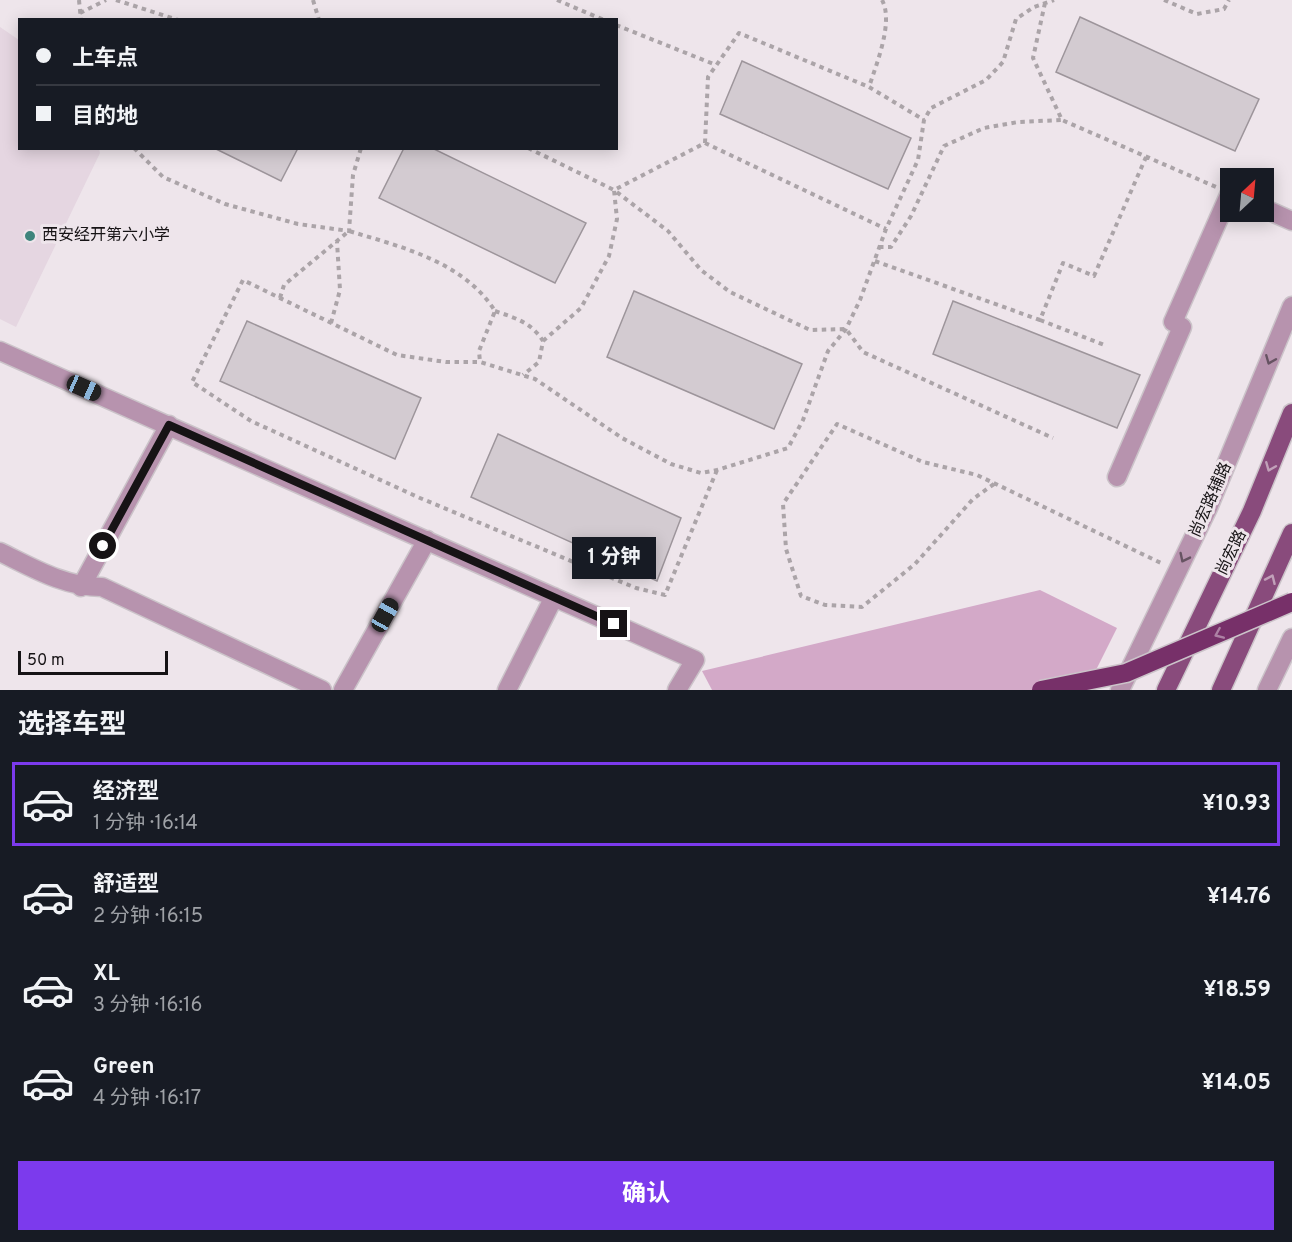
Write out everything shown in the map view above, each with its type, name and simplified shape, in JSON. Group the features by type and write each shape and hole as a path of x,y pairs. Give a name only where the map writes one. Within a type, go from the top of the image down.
{"highway":[{"path":"1041,690 1126,672 1292,602"}],"main road":[{"name":"尚宏路","path":"1166,690 1252,511 1292,413"},
{"path":"1221,690 1292,533"}],"street":[{"path":"1117,477 1182,327 1173,322 1220,204"},
{"path":"1274,213 1292,221"},
{"name":"尚宏路辅路","path":"1120,690 1208,508 1292,306"},
{"path":"0,351 695,660 677,690"},
{"path":"81,587 169,425"},
{"path":"344,690 427,540"},
{"path":"0,552 45,574 81,587 102,587 322,690"},
{"path":"507,690 554,597"},
{"path":"1266,690 1292,638"}],"path":[{"path":"79,0 81,18"},
{"path":"80,13 106,0"},
{"path":"116,0 172,18"},
{"path":"314,0 318,18"},
{"path":"557,0 600,18"},
{"path":"575,7 578,0"},
{"path":"869,87 884,41 885,6 882,0"},
{"path":"717,471 665,595 615,580 420,498 251,421 192,382 243,280 397,355 446,362 480,362 535,379 622,438 671,464 701,473 717,471 788,448 803,420 828,351 846,328 886,229 918,160 924,120 931,108 986,80 1003,62 1016,19 1054,0"},
{"path":"1164,0 1197,14 1224,9 1229,0"},
{"path":"1045,3 1033,58 1062,120"},
{"path":"618,25 716,65"},
{"path":"705,143 708,76 739,33 869,87 924,120"},
{"path":"879,247 891,247 911,216 944,146 984,128 1018,122 1062,120 1220,189"},
{"path":"705,143 886,229"},
{"path":"614,190 705,143"},
{"path":"136,150 163,177 225,204 298,224 349,231 426,257 462,275 484,293 495,311 519,319 535,329 543,341"},
{"path":"280,298 284,285 349,231 353,175 360,150"},
{"path":"532,150 614,190 668,231 701,270 729,292 810,330 846,328"},
{"path":"1040,320 1063,263 1094,276 1146,157"},
{"path":"523,375 539,362 543,341 581,308 609,256 617,219 614,190"},
{"path":"332,323 340,290 337,242"},
{"path":"875,261 1107,346"},
{"path":"480,362 479,351 495,311"},
{"path":"846,328 863,352 1053,438"},
{"path":"994,484 973,499 915,564 862,607 825,605 801,596 786,549 783,504 837,424 923,462 977,475 1178,571"}],"shaded area":[{"name":"西安经开第六小学","path":"0,27 18,39 18,150 99,150 100,153 16,327 0,319"},
{"path":"1040,590 1117,628 1090,682 1042,690 712,690 702,671"}],"building":[{"path":"1080,17 1259,99 1235,151 1056,72"},
{"path":"742,61 911,138 888,189 720,114"},
{"path":"218,150 297,150 281,181"},
{"path":"403,150 436,150 586,223 555,283 379,198"},
{"path":"634,291 802,364 774,429 607,357"},
{"path":"953,301 1140,375 1117,428 933,354"},
{"path":"247,321 421,398 395,459 220,381"},
{"path":"498,434 681,518 657,581 471,497"}],"place":[{"name":"西安经开第六小学","path":"30,236"}],"route":[{"path":"103,546 169,425 614,624"}]}
